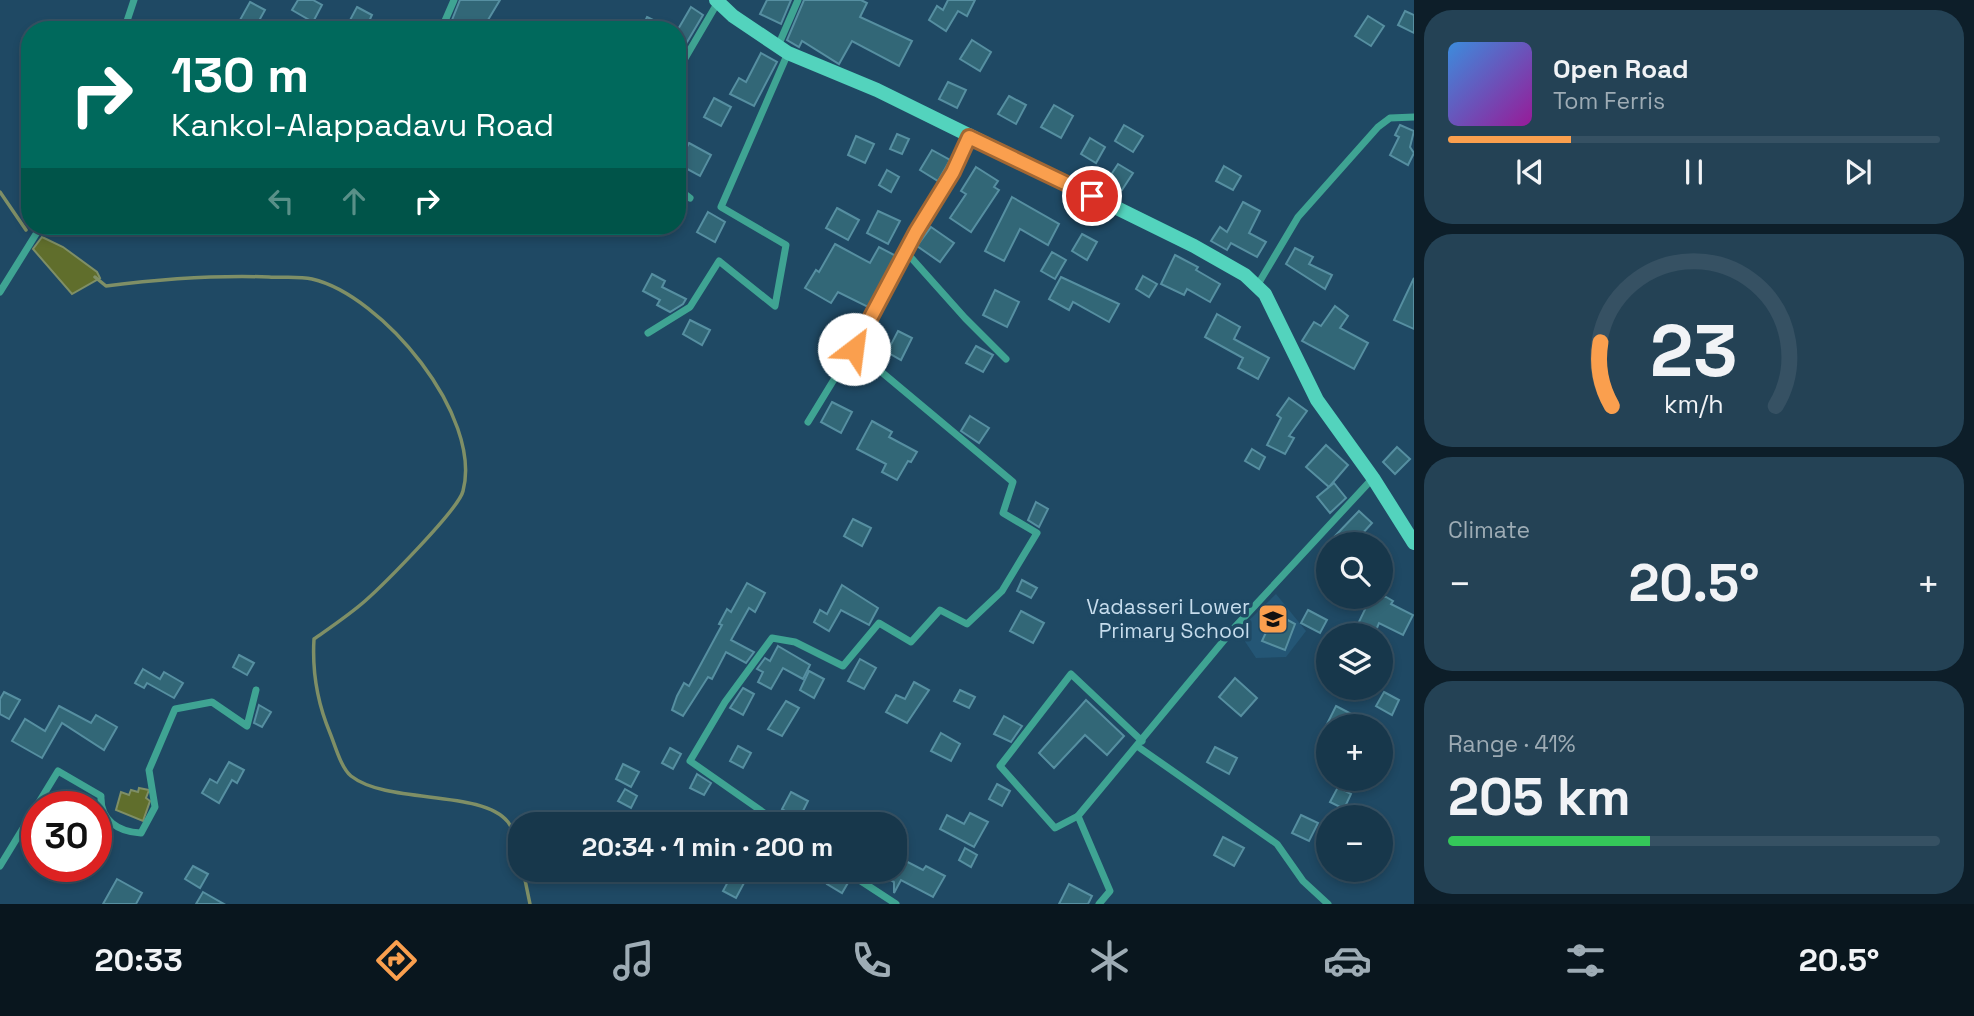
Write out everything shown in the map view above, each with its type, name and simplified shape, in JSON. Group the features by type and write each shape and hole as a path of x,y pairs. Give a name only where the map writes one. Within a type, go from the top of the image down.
{"main road":[{"path":"717,1 783,49 877,90 1194,246 1245,275 1265,294 1317,400 1373,478 1414,543"}],"street":[{"path":"127,21 134,0"},
{"path":"445,21 454,0"},
{"path":"648,333 690,307 719,261 775,306 786,245 721,207 783,49 798,0"},
{"path":"686,56 717,1"},
{"path":"1257,286 1298,217 1378,127 1390,118 1414,117"},
{"path":"808,422 854,349 953,172 969,137"},
{"path":"686,195 690,198"},
{"path":"0,292 35,235"},
{"path":"906,252 1006,359"},
{"path":"763,812 690,761 725,702 772,638 795,642 843,666 879,624 911,642 940,610 967,624 1002,591 1037,533 1003,513 1013,482 854,349"},
{"path":"1328,904 1303,881 1277,844 1140,744 1071,674 1000,766 1055,828 1078,816 1140,744 1235,627 1373,478"},
{"path":"0,866 58,771 101,796 100,811 108,820 127,832 141,833 155,807 149,770 176,709 212,702 247,726 256,690"},
{"path":"1078,816 1111,891 1099,904"},
{"path":"862,882 895,904"}],"shaded area":[{"path":"42,237 63,247 97,272 100,278 72,294 33,249"},
{"name":"Vadasseri Lower Primary School","path":"1276,594 1306,631 1286,657 1256,658 1238,631"},
{"path":"139,788 149,790 146,798 150,801 143,821 116,810 121,792 129,795 131,790 138,792"}],"building":[{"path":"298,0 313,0 322,5 314,21 292,10"},
{"path":"460,0 500,0 487,21 452,21"},
{"path":"767,0 791,0 781,24 760,14"},
{"path":"804,0 861,0 867,3 860,17 912,41 899,66 852,41 839,64 802,41 799,47 787,40"},
{"path":"948,0 975,0 967,16 958,11 946,31 929,20 937,6 943,10"},
{"path":"250,2 265,10 259,21 240,20"},
{"path":"357,7 372,15 369,21 350,21"},
{"path":"691,7 703,15 686,44 686,21 683,21"},
{"path":"1405,11 1414,15 1414,33 1398,25"},
{"path":"1368,16 1384,26 1371,46 1355,36"},
{"path":"972,40 991,52 980,71 960,59"},
{"path":"761,53 777,62 754,106 730,94 739,78 746,82"},
{"path":"948,82 966,90 957,108 939,99"},
{"path":"1009,96 1026,105 1016,124 998,114"},
{"path":"714,98 731,107 721,126 704,117"},
{"path":"1054,105 1073,116 1061,138 1041,127"},
{"path":"1124,125 1143,136 1133,152 1115,141"},
{"path":"1400,125 1414,131 1410,147 1414,153 1408,165 1390,155 1399,137 1395,135"},
{"path":"897,134 909,139 902,154 890,149"},
{"path":"856,136 874,144 865,163 848,155"},
{"path":"1090,138 1105,147 1096,163 1081,154"},
{"path":"689,143 711,155 700,176 686,168 686,149"},
{"path":"932,150 950,160 938,181 920,170"},
{"path":"1118,164 1133,173 1122,190 1107,181"},
{"path":"1224,166 1241,176 1233,190 1216,181"},
{"path":"976,167 998,181 994,187 999,190 971,232 950,218 966,194 961,191"},
{"path":"887,170 899,177 891,192 879,185"},
{"path":"1012,197 1059,224 1048,245 1020,229 1004,261 985,251"},
{"path":"1243,202 1260,211 1249,233 1266,242 1257,257 1231,243 1227,250 1211,241 1220,227 1227,232"},
{"path":"837,208 859,220 848,240 826,228"},
{"path":"878,211 900,221 888,244 867,233"},
{"path":"708,212 725,222 715,242 697,232"},
{"path":"931,227 954,243 940,262 917,246"},
{"path":"1082,234 1097,242 1087,260 1072,251"},
{"path":"835,244 870,263 879,247 896,256 870,308 838,292 831,303 805,288 816,270 819,272"},
{"path":"1295,248 1313,257 1309,264 1332,275 1325,289 1286,264"},
{"path":"1052,252 1066,260 1055,279 1041,271"},
{"path":"1175,255 1198,267 1196,270 1220,284 1210,302 1187,289 1184,295 1161,284"},
{"path":"652,274 665,281 662,287 686,299 683,304 670,312 657,305 660,300 643,291"},
{"path":"1143,276 1157,284 1149,297 1136,289"},
{"path":"1061,277 1119,304 1109,322 1073,302 1069,310 1049,299"},
{"path":"1414,278 1414,329 1394,320"},
{"path":"995,290 1019,302 1007,327 983,315"},
{"path":"1335,306 1348,316 1340,328 1368,343 1354,369 1302,341 1314,322 1321,326"},
{"path":"1217,314 1240,327 1234,339 1269,358 1258,379 1238,368 1243,358 1205,337"},
{"path":"690,320 710,330 702,345 683,334"},
{"path":"832,330 849,339 840,356 823,347"},
{"path":"898,331 912,338 901,360 887,352"},
{"path":"976,346 993,355 983,372 966,363"},
{"path":"1289,398 1307,411 1289,436 1294,438 1285,454 1267,445 1281,418 1277,415"},
{"path":"832,402 852,412 841,433 821,422"},
{"path":"970,416 989,428 979,443 961,431"},
{"path":"872,421 892,432 889,437 917,452 897,480 882,472 886,464 857,449"},
{"path":"1326,445 1348,465 1329,487 1306,467"},
{"path":"1397,447 1410,459 1395,474 1383,462"},
{"path":"1252,449 1265,457 1259,469 1245,461"},
{"path":"1334,483 1346,498 1330,513 1317,497"},
{"path":"1036,502 1048,509 1039,527 1028,520"},
{"path":"1359,511 1372,523 1364,532 1339,532"},
{"path":"853,519 871,528 862,546 844,536"},
{"path":"1022,580 1037,588 1031,598 1017,591"},
{"path":"747,583 765,593 755,612 749,608 731,640 754,652 746,663 726,652 712,679 708,677 683,716 672,710 677,696 684,683 689,686 722,625 719,624 727,609 731,612"},
{"path":"842,585 878,608 869,625 841,610 829,631 814,622 820,610 827,614"},
{"path":"1393,605 1413,615 1403,635 1393,630 1393,623 1358,623 1365,609 1393,609"},
{"path":"1308,610 1327,620 1325,623 1316,623 1316,631 1301,623"},
{"path":"1021,611 1044,623 1033,643 1010,631"},
{"path":"1275,613 1295,624 1285,650 1262,641"},
{"path":"778,646 810,665 803,679 783,668 771,689 758,682 763,672 757,669 765,658 770,661"},
{"path":"239,655 254,663 247,675 233,667"},
{"path":"860,659 876,668 864,689 848,681"},
{"path":"143,669 160,679 164,672 183,683 174,698 147,683 144,688 135,683"},
{"path":"809,671 824,679 814,698 800,690"},
{"path":"1235,678 1257,698 1241,716 1219,697"},
{"path":"914,682 929,690 907,723 886,712 896,695 905,699"},
{"path":"743,688 754,694 743,715 730,708"},
{"path":"960,690 975,697 969,708 954,701"},
{"path":"4,692 20,700 9,719 0,714 0,699"},
{"path":"1393,697 1399,700 1392,714 1376,706 1379,700 1393,700"},
{"path":"1086,700 1124,736 1107,755 1085,735 1054,768 1039,753"},
{"path":"786,701 799,708 782,736 768,729"},
{"path":"259,705 271,712 262,727 254,723"},
{"path":"59,706 91,723 96,715 117,727 104,750 62,723 42,758 12,741 25,719 45,731"},
{"path":"1336,706 1351,714 1332,714"},
{"path":"1004,716 1022,726 1011,742 994,734"},
{"path":"941,733 960,744 951,761 931,751"},
{"path":"738,746 751,753 743,768 730,761"},
{"path":"1215,747 1237,758 1229,774 1207,762"},
{"path":"670,748 681,754 673,769 662,763"},
{"path":"229,762 244,770 237,783 232,780 219,803 202,793 210,779 217,783"},
{"path":"623,764 639,772 631,787 616,779"},
{"path":"697,774 711,783 704,795 690,788"},
{"path":"997,784 1010,791 1002,806 989,799"},
{"path":"625,789 637,796 631,808 618,801"},
{"path":"1336,791 1351,794 1346,805 1330,802"},
{"path":"791,792 808,801 802,812 787,812 782,809"},
{"path":"970,813 988,822 974,847 940,829 947,815 964,824"},
{"path":"1301,815 1316,822 1309,841 1292,833"},
{"path":"1223,837 1244,848 1234,866 1214,855"},
{"path":"965,848 977,855 971,867 959,860"},
{"path":"907,862 923,870 926,866 945,876 933,897 905,882 907,882"},
{"path":"193,866 208,874 200,888 185,879"},
{"path":"117,879 142,893 136,904 103,904"},
{"path":"728,882 744,883 736,898 723,891"},
{"path":"828,882 848,882 842,893 827,884"},
{"path":"894,882 900,882 894,893"},
{"path":"1069,884 1092,896 1088,904 1059,904"},
{"path":"203,892 224,904 196,904"}],"waterway":[{"path":"0,192 21,223"},
{"path":"95,277 106,286 208,277 312,279 339,290 368,308 396,333 421,363 442,395 458,428 465,461 463,491 435,530 387,580 359,606 314,639 319,698 339,756 351,776 367,785 387,791 478,805 495,812 508,822"},
{"path":"525,882 530,904"}],"place":[{"name":"Vadasseri Lower Primary School","path":"1273,619"}],"route":[{"path":"854,349 916,232 953,172 969,137 1092,196"}]}
